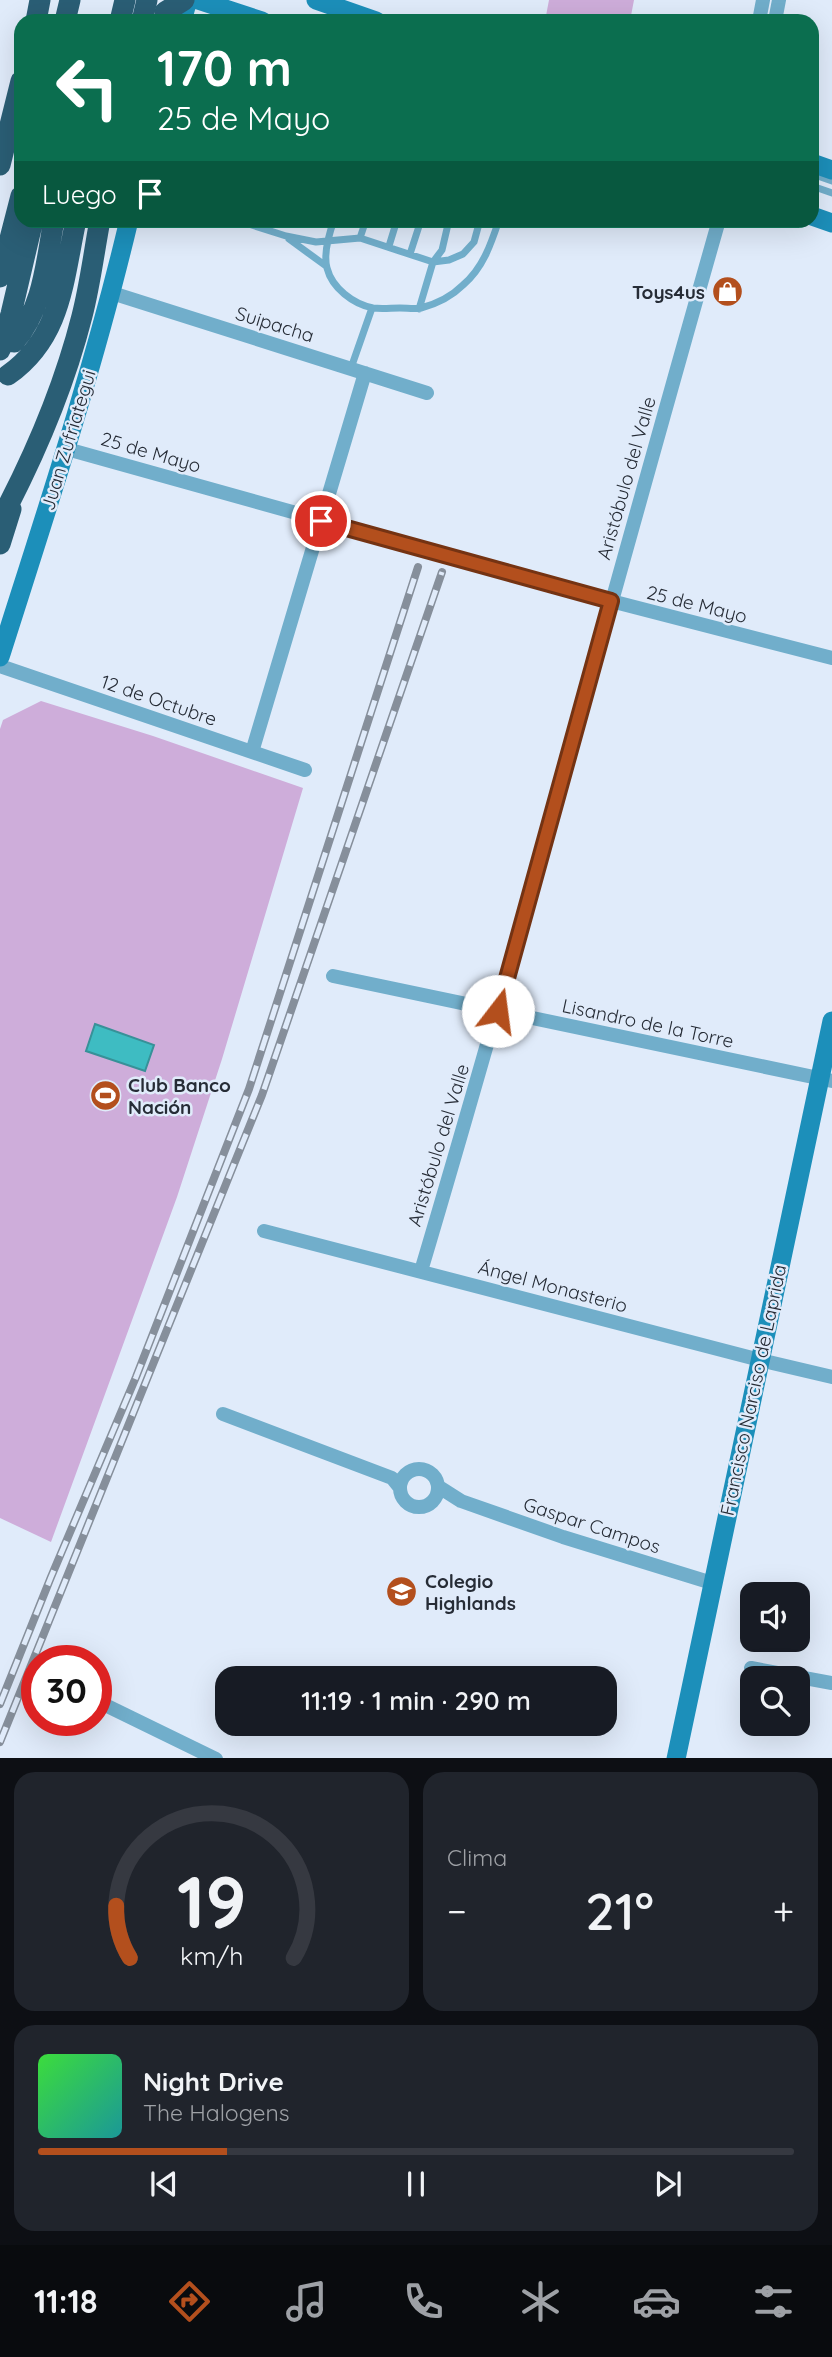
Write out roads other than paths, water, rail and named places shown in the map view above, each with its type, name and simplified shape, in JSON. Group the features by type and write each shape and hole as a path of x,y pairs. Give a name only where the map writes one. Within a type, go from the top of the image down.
{"highway":[{"path":"156,14 173,5"},
{"path":"0,165 14,108"},
{"path":"0,277 14,222"},
{"path":"7,346 11,314 31,228"},
{"path":"7,346 26,327 38,302 52,228"},
{"path":"8,375 27,360 50,328 58,308 74,228"},
{"path":"0,544 20,482 71,354 82,315 98,228"},
{"path":"0,522 20,482"}],"street":[{"path":"198,0 241,14"},
{"path":"316,0 356,14"},
{"name":"Juan Zufriategui","path":"0,657 67,449 112,293 127,228"},
{"name":"Aristóbulo del Valle","path":"421,1271 498,1011 717,228"},
{"name":"Suipacha","path":"112,293 427,393"},
{"path":"252,752 365,373"},
{"name":"25 de Mayo","path":"67,449 611,601 832,658"},
{"name":"12 de Octubre","path":"0,666 305,770"},
{"name":"Lisandro de la Torre","path":"333,976 826,1080"},
{"name":"Francisco Narciso de Laprida","path":"676,1758 760,1360 826,1080 832,1021"},
{"name":"Ángel Monasterio","path":"264,1231 832,1377"},
{"path":"223,1414 399,1481"},
{"path":"422,1469 434,1475 436,1494 422,1507 411,1505 403,1498 399,1481 409,1472 422,1469"},
{"name":"Gaspar Campos","path":"436,1494 712,1583"},
{"path":"810,1679 832,1683"},
{"path":"112,1708 214,1758"}],"lane":[{"path":"261,228 316,242 360,238 433,262 449,260 463,254 474,242 478,228"},
{"path":"332,228 326,266 333,282 342,291 352,300 372,308 419,309 442,300 463,286 483,261 496,228"},
{"path":"360,238 363,228"},
{"path":"389,246 395,228"},
{"path":"410,254 418,228"},
{"path":"419,309 433,262 442,250 447,228"},
{"path":"286,236 326,266"},
{"path":"351,368 372,308"}],"water":[{"path":"95,1024 154,1045 145,1071 86,1051"}],"railway":[{"path":"0,1704 136,1377 249,1089 418,567"},
{"path":"0,1742 262,1095 442,572"}],"place":[{"name":"Toys4us","path":"728,292"},
{"name":"Club Banco Nación","path":"105,1096"},
{"name":"Colegio Highlands","path":"402,1592"}]}
